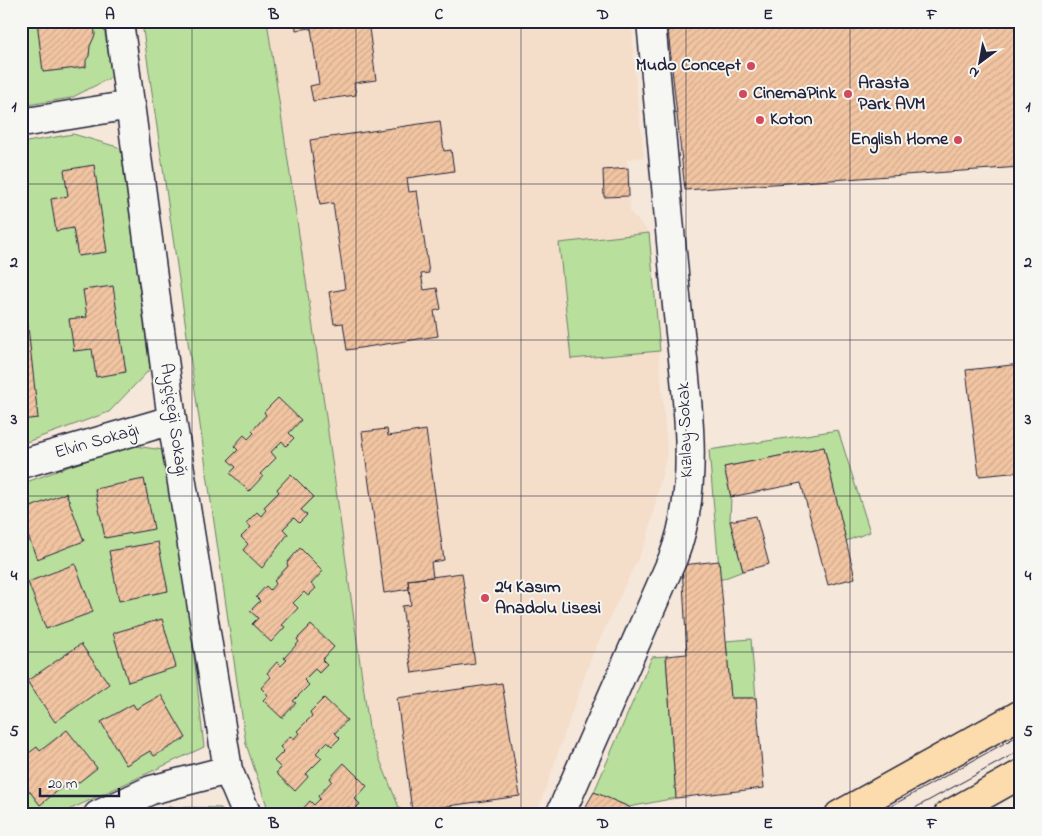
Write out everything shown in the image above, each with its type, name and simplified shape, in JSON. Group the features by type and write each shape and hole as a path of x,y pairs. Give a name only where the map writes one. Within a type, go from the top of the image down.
{"main road":[{"path":"839,815 1021,714"},
{"path":"948,815 1021,774"}],"street":[{"name":"Ayçiçeği Sokağı","path":"119,21 172,420 228,770 247,815"},
{"name":"Kızılay Sokak","path":"560,815 674,558 688,508 689,434 651,21"},
{"path":"21,123 131,105"},
{"name":"Elvin Sokağı","path":"21,464 172,420"},
{"path":"98,815 151,790 228,770"}],"shaded area":[{"path":"267,21 632,21 634,67 644,157 627,159 630,212 649,233 667,452 647,539 591,658 539,807 526,815 402,815 370,735 321,381"}],"green space":[{"path":"21,21 103,21 112,77 71,98 21,106"},
{"path":"161,21 267,21 321,381 370,735 402,815 270,815 246,744 142,23"},
{"path":"73,134 121,148 150,369 109,412 21,444 21,143"},
{"path":"649,233 660,351 571,359 559,243"},
{"path":"838,430 870,532 846,541 824,447 724,467 731,497 730,521 743,571 720,580 709,450"},
{"path":"128,445 163,450 187,592 204,747 58,815 21,815 21,484"},
{"path":"751,639 756,698 731,698 726,641"},
{"path":"666,656 676,798 629,807 594,792 652,657"},
{"path":"169,807 221,808 224,815 151,815"}],"building":[{"path":"37,21 94,21 95,35 86,60 86,67 43,72"},
{"path":"295,21 368,21 376,80 354,83 356,95 313,101 310,86 319,84 311,28 296,30"},
{"name":"Arasta Park AVM","path":"667,21 1021,21 1021,167 685,190"},
{"path":"440,121 444,151 451,150 454,171 407,178 409,192 417,191 429,273 421,274 424,290 437,288 441,309 434,311 438,336 347,350 343,323 334,324 329,292 345,289 333,203 320,205 310,140"},
{"path":"94,165 107,252 78,256 73,228 56,231 51,199 68,196 64,170"},
{"path":"628,168 629,196 604,197 603,170"},
{"path":"113,286 126,372 96,377 92,349 74,351 69,319 87,317 83,290"},
{"path":"21,309 26,309 38,418 21,420"},
{"path":"1021,364 1021,472 979,476 966,370"},
{"path":"278,398 301,420 289,433 294,438 286,446 282,441 271,452 276,458 260,474 263,476 249,491 230,473 236,467 228,460 238,450 234,446 244,435 248,439 254,433 252,431 266,415 264,412"},
{"path":"387,429 388,436 426,430 444,560 431,562 433,577 408,580 409,589 384,593 362,432"},
{"path":"824,447 855,578 828,585 801,483 731,497 724,467"},
{"path":"291,474 314,497 301,510 307,515 299,523 294,518 283,529 288,534 262,568 243,550 248,544 241,537 251,527 246,523 257,512 261,516 266,510 264,507 279,492 277,489"},
{"path":"144,479 154,529 105,538 95,489"},
{"path":"66,493 84,541 37,559 21,518 21,511"},
{"path":"756,516 769,564 743,571 730,521"},
{"path":"158,542 168,591 119,601 109,551"},
{"path":"300,548 323,571 311,584 316,588 308,596 304,592 293,603 298,608 282,625 285,627 271,642 252,624 258,618 250,611 260,601 256,597 266,586 270,590 276,583 274,581 288,566 287,563"},
{"path":"719,561 731,698 756,698 764,788 676,798 666,656 687,654 682,565"},
{"path":"75,564 93,612 46,629 28,582"},
{"path":"462,573 475,664 412,673 402,606 411,605 408,580"},
{"path":"162,619 176,667 128,682 113,633"},
{"path":"311,625 334,647 322,660 327,665 319,673 315,669 304,680 309,685 293,701 296,703 282,718 263,700 268,695 261,688 271,677 267,673 277,662 281,666 287,660 284,658 299,642 297,639"},
{"path":"81,644 109,684 55,722 27,681"},
{"path":"502,683 520,796 412,811 397,698"},
{"path":"161,695 186,738 154,756 150,751 126,765 101,722 133,704 136,709"},
{"path":"324,698 347,720 335,733 340,738 332,746 327,742 316,753 322,758 306,774 308,777 295,791 276,773 281,768 274,761 284,751 280,747 290,736 294,739 299,733 297,731 312,716 310,712"},
{"path":"67,730 97,768 69,790 65,785 40,805 21,780 21,759 37,747 40,751"},
{"path":"344,763 367,786 355,799 360,804 352,812 348,807 340,815 303,815 300,812 310,801 314,805 320,799 318,796 332,781 330,778"},
{"path":"594,792 629,807 634,815 581,815"}],"tram line":[{"path":"875,815 1021,734"},
{"path":"902,815 1021,750"}],"place":[{"name":"Mudo Concept","path":"751,66"},
{"name":"CinemaPink","path":"743,94"},
{"name":"Arasta Park AVM","path":"848,94"},
{"name":"Koton","path":"760,120"},
{"name":"English Home","path":"958,140"},
{"name":"24 Kasım Anadolu Lisesi","path":"485,598"}]}
